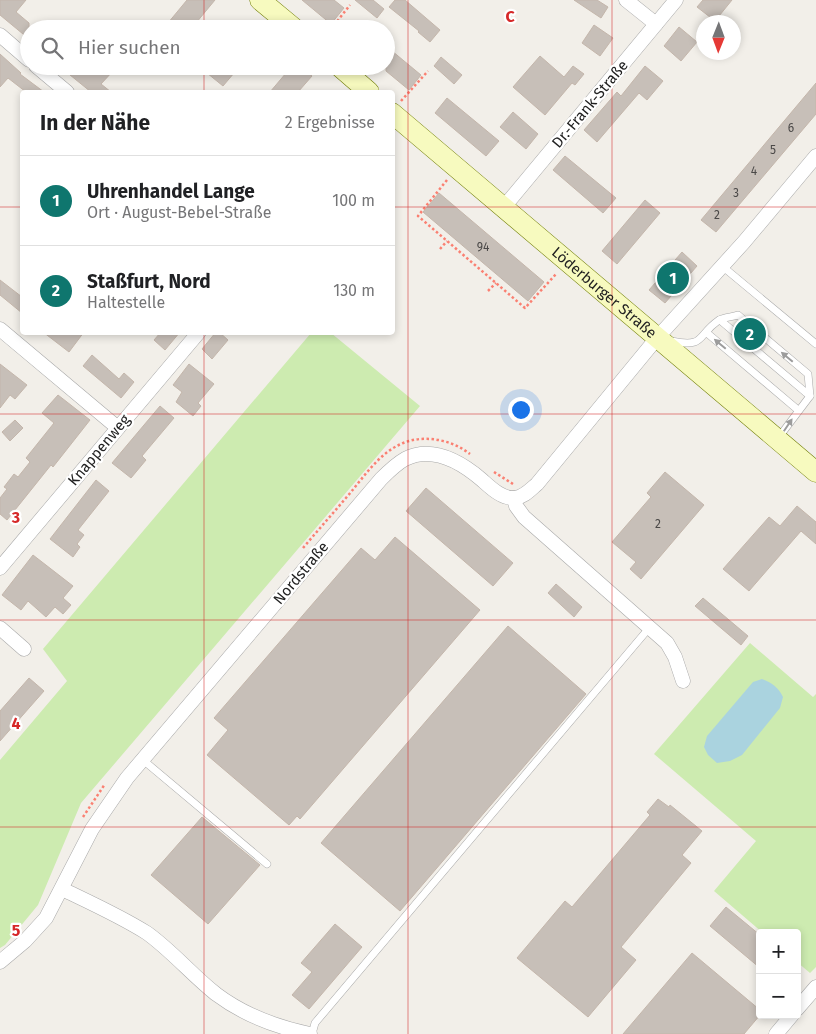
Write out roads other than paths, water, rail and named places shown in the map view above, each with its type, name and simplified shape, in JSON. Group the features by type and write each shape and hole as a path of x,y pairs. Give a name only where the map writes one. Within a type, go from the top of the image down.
{"street":[{"path":"260,0 284,20"},
{"path":"626,0 656,24"},
{"name":"Dr.-Frank-Straße","path":"504,207 676,0"},
{"path":"0,35 20,52"},
{"path":"46,75 64,90"},
{"path":"349,75 367,90"},
{"name":"Löderburger Straße","path":"395,108 456,167 816,472"},
{"path":"683,681 675,656 667,643 524,516 516,506 514,498 524,496 537,484 658,338 816,156"},
{"path":"1,331 118,428"},
{"name":"Knappenweg","path":"0,568 196,335"},
{"name":"Nordstraße","path":"0,962 25,941 46,918 92,829 128,778 381,479 404,460 428,453 444,456 458,463 471,471 495,492 505,497 514,498"},
{"path":"0,628 24,649"},
{"path":"62,889 111,913 147,934 177,958 215,993 238,1009 288,1029 311,1034"},
{"path":"801,1004 816,987"},
{"path":"776,1034 789,1019"}],"lane":[{"path":"722,266 816,344"},
{"path":"658,338 686,344 698,341 720,320 738,315 808,374 810,396 777,439"},
{"path":"720,320 810,396"},
{"path":"707,333 798,410"},
{"path":"311,1034 315,1023 650,627"},
{"path":"143,760 268,864"}],"water":[{"path":"762,679 774,686 783,697 780,708 742,755 730,761 717,763 708,755 704,747 707,736 753,682"}],"place":[{"name":"Uhrenhandel Lange","path":"673,278"},
{"name":"Staßfurt, Nord","path":"750,334"}]}
